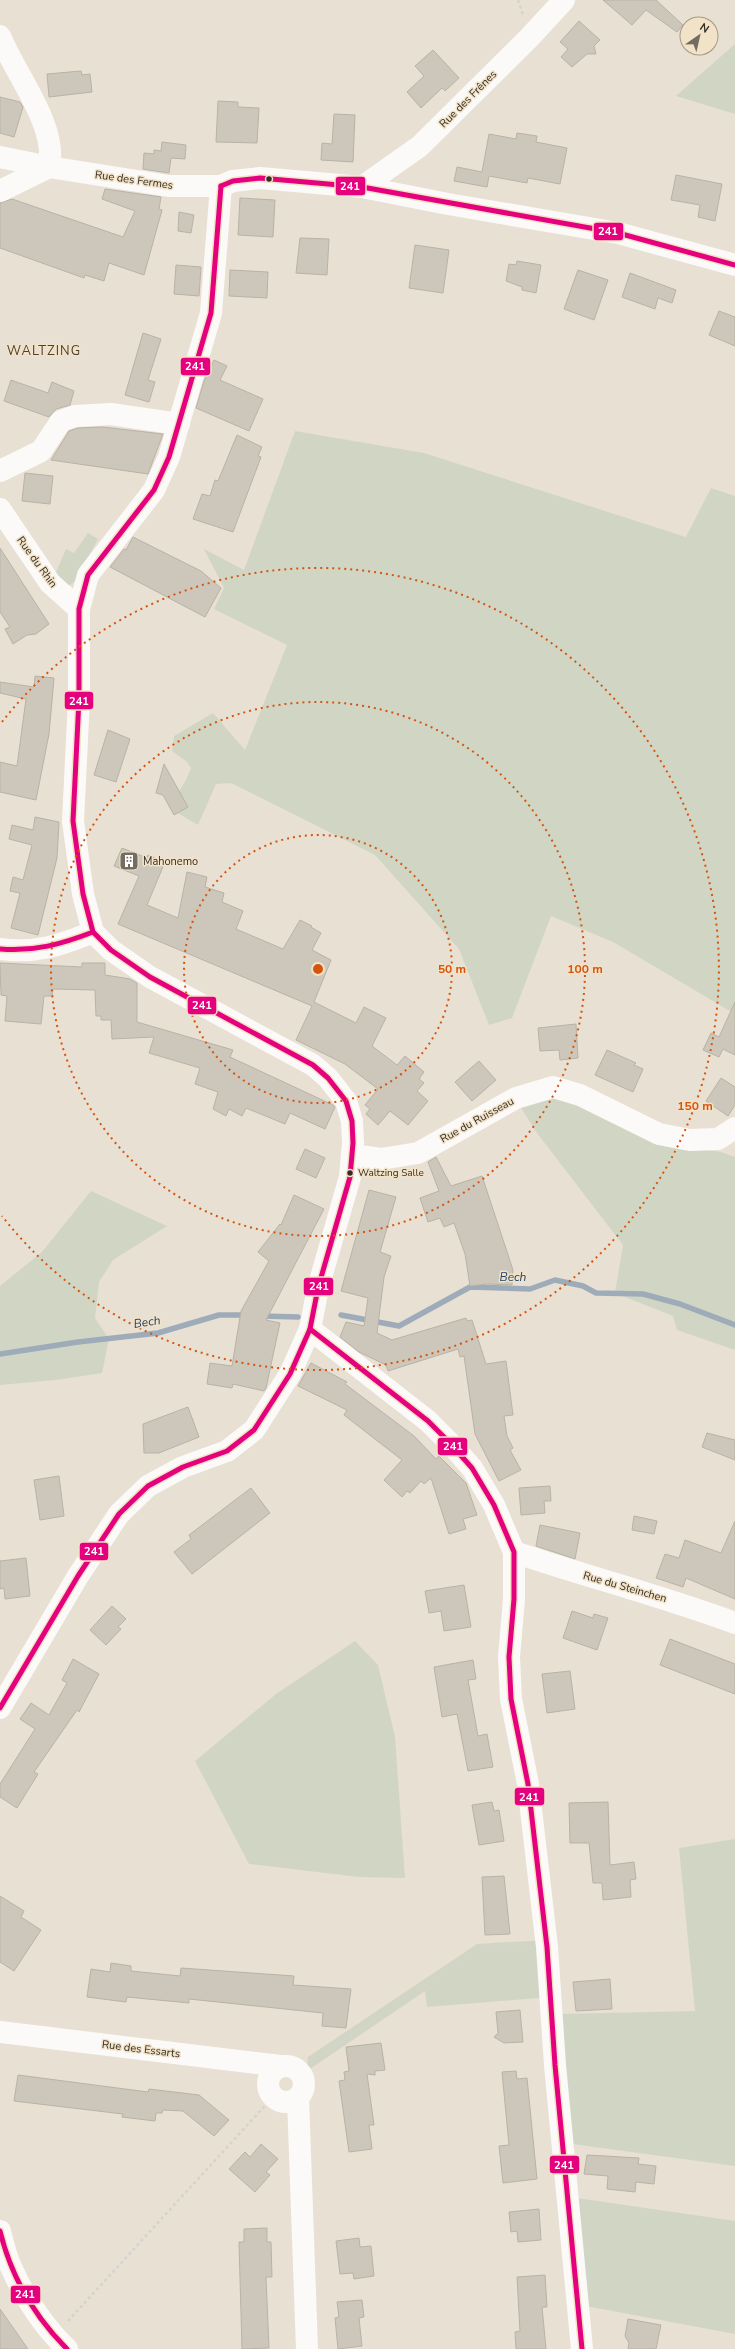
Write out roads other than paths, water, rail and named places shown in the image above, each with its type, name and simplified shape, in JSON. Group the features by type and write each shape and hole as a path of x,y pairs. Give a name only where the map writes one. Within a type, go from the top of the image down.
{"street":[{"name":"Rue des Frênes","path":"362,187 420,146 529,38 564,0"},
{"path":"0,36 34,104 49,140 52,154 48,167 0,191"},
{"name":"Rue des Fermes","path":"0,157 48,167 169,186 221,186 233,181 260,178 362,187 448,204 618,233 735,265"},
{"path":"0,1708 78,1576 119,1514 148,1486 183,1467 227,1451 254,1430 290,1374 310,1329 318,1288 350,1177 353,1143 350,1114 346,1101 328,1078 313,1065 150,977 111,950 93,932 83,894 73,821 79,699 79,609 88,575 154,490 169,457 211,313 221,186"},
{"path":"0,470 41,452 61,421 75,416 111,414 179,424"},
{"name":"Rue du Rhin","path":"0,509 50,583 79,609"},
{"path":"0,949 49,949 93,932"},
{"name":"Rue du Ruisseau","path":"352,1155 381,1160 418,1153 516,1098 553,1087 580,1095 659,1134 690,1140 718,1139 735,1128"},
{"path":"310,1329 422,1417 448,1441 472,1468 494,1505 514,1552 514,1599 509,1657 512,1699 528,1784 547,1947 555,2065 582,2349"},
{"name":"Rue du Steinchen","path":"514,1552 589,1578 678,1602 735,1623"},
{"name":"Rue des Essarts","path":"0,2032 280,2078"},
{"name":"Rue des Essarts","path":"0,2047 280,2078"},
{"name":"Rue des Essarts","path":"280,2078 277,2100 288,2102 298,2098 307,2349"},
{"path":"0,2231 10,2266 28,2299 60,2343"}],"waterway":[{"name":"Bech","path":"341,1315 399,1326 470,1287 530,1289 555,1280 583,1286 596,1293 643,1294 680,1304 735,1325"},
{"name":"Bech","path":"0,1354 78,1342 158,1333 219,1315 247,1315"},
{"name":"Bech","path":"262,1316 298,1317"}],"place":[{"name":"Mahonemo","path":"129,861"},
{"name":"Waltzing Salle","path":"350,1173"}],"district":[{"name":"WALTZING","path":"44,351"}]}
